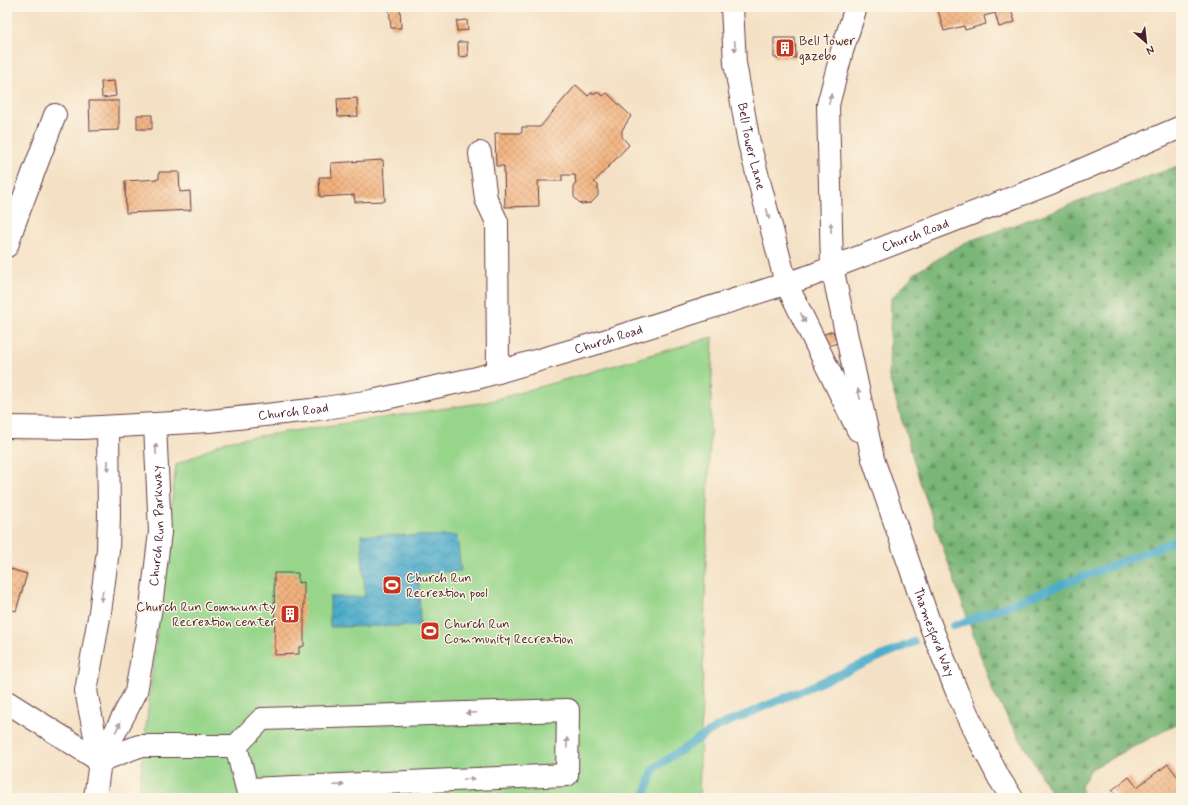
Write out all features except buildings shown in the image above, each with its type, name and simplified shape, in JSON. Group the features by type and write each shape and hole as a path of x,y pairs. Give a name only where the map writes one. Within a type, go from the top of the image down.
{"street":[{"name":"Bell Tower Lane","path":"732,7 735,63 749,143 786,283"},
{"path":"832,267 828,105 842,51 856,7"},
{"path":"7,246 13,226 55,115"},
{"name":"Church Road","path":"7,427 82,428 210,422 372,401 477,378 601,342 832,267 1051,184 1181,127"},
{"path":"480,153 486,199 498,222 498,372"},
{"name":"Thamesford Way","path":"832,267 873,460 928,620 957,692 999,778 1012,798"},
{"name":"Thamesford Way","path":"786,283 873,460"},
{"name":"Church Run Parkway","path":"100,761 136,692 151,607 160,532 155,424"},
{"name":"Church Run Parkway","path":"95,798 100,761 86,691 100,612 108,550 108,427"},
{"path":"7,702 100,761 139,746 236,746 262,719 568,710 567,775 247,789 236,746"}],"green space":[{"path":"1181,165 1181,722 1091,769 1081,786 1084,798 1054,798 994,694 921,485 889,377 891,299 915,273 964,243"},
{"name":"Church Run Community Recreation","path":"713,337 699,798 138,798 176,465 226,441 487,402"}],"water":[{"name":"Church Run Recreation pool","path":"361,535 457,536 461,571 419,573 420,626 330,627 330,597 365,597"}],"waterway":[{"path":"954,626 1181,539"},
{"path":"644,798 654,768 717,727 914,642"}],"place":[{"name":"Bell Tower gazebo","path":"785,48"},
{"name":"Church Run Recreation pool","path":"392,585"},
{"name":"Church Run Community Recreation center","path":"290,614"},
{"name":"Church Run Community Recreation","path":"430,631"}]}
